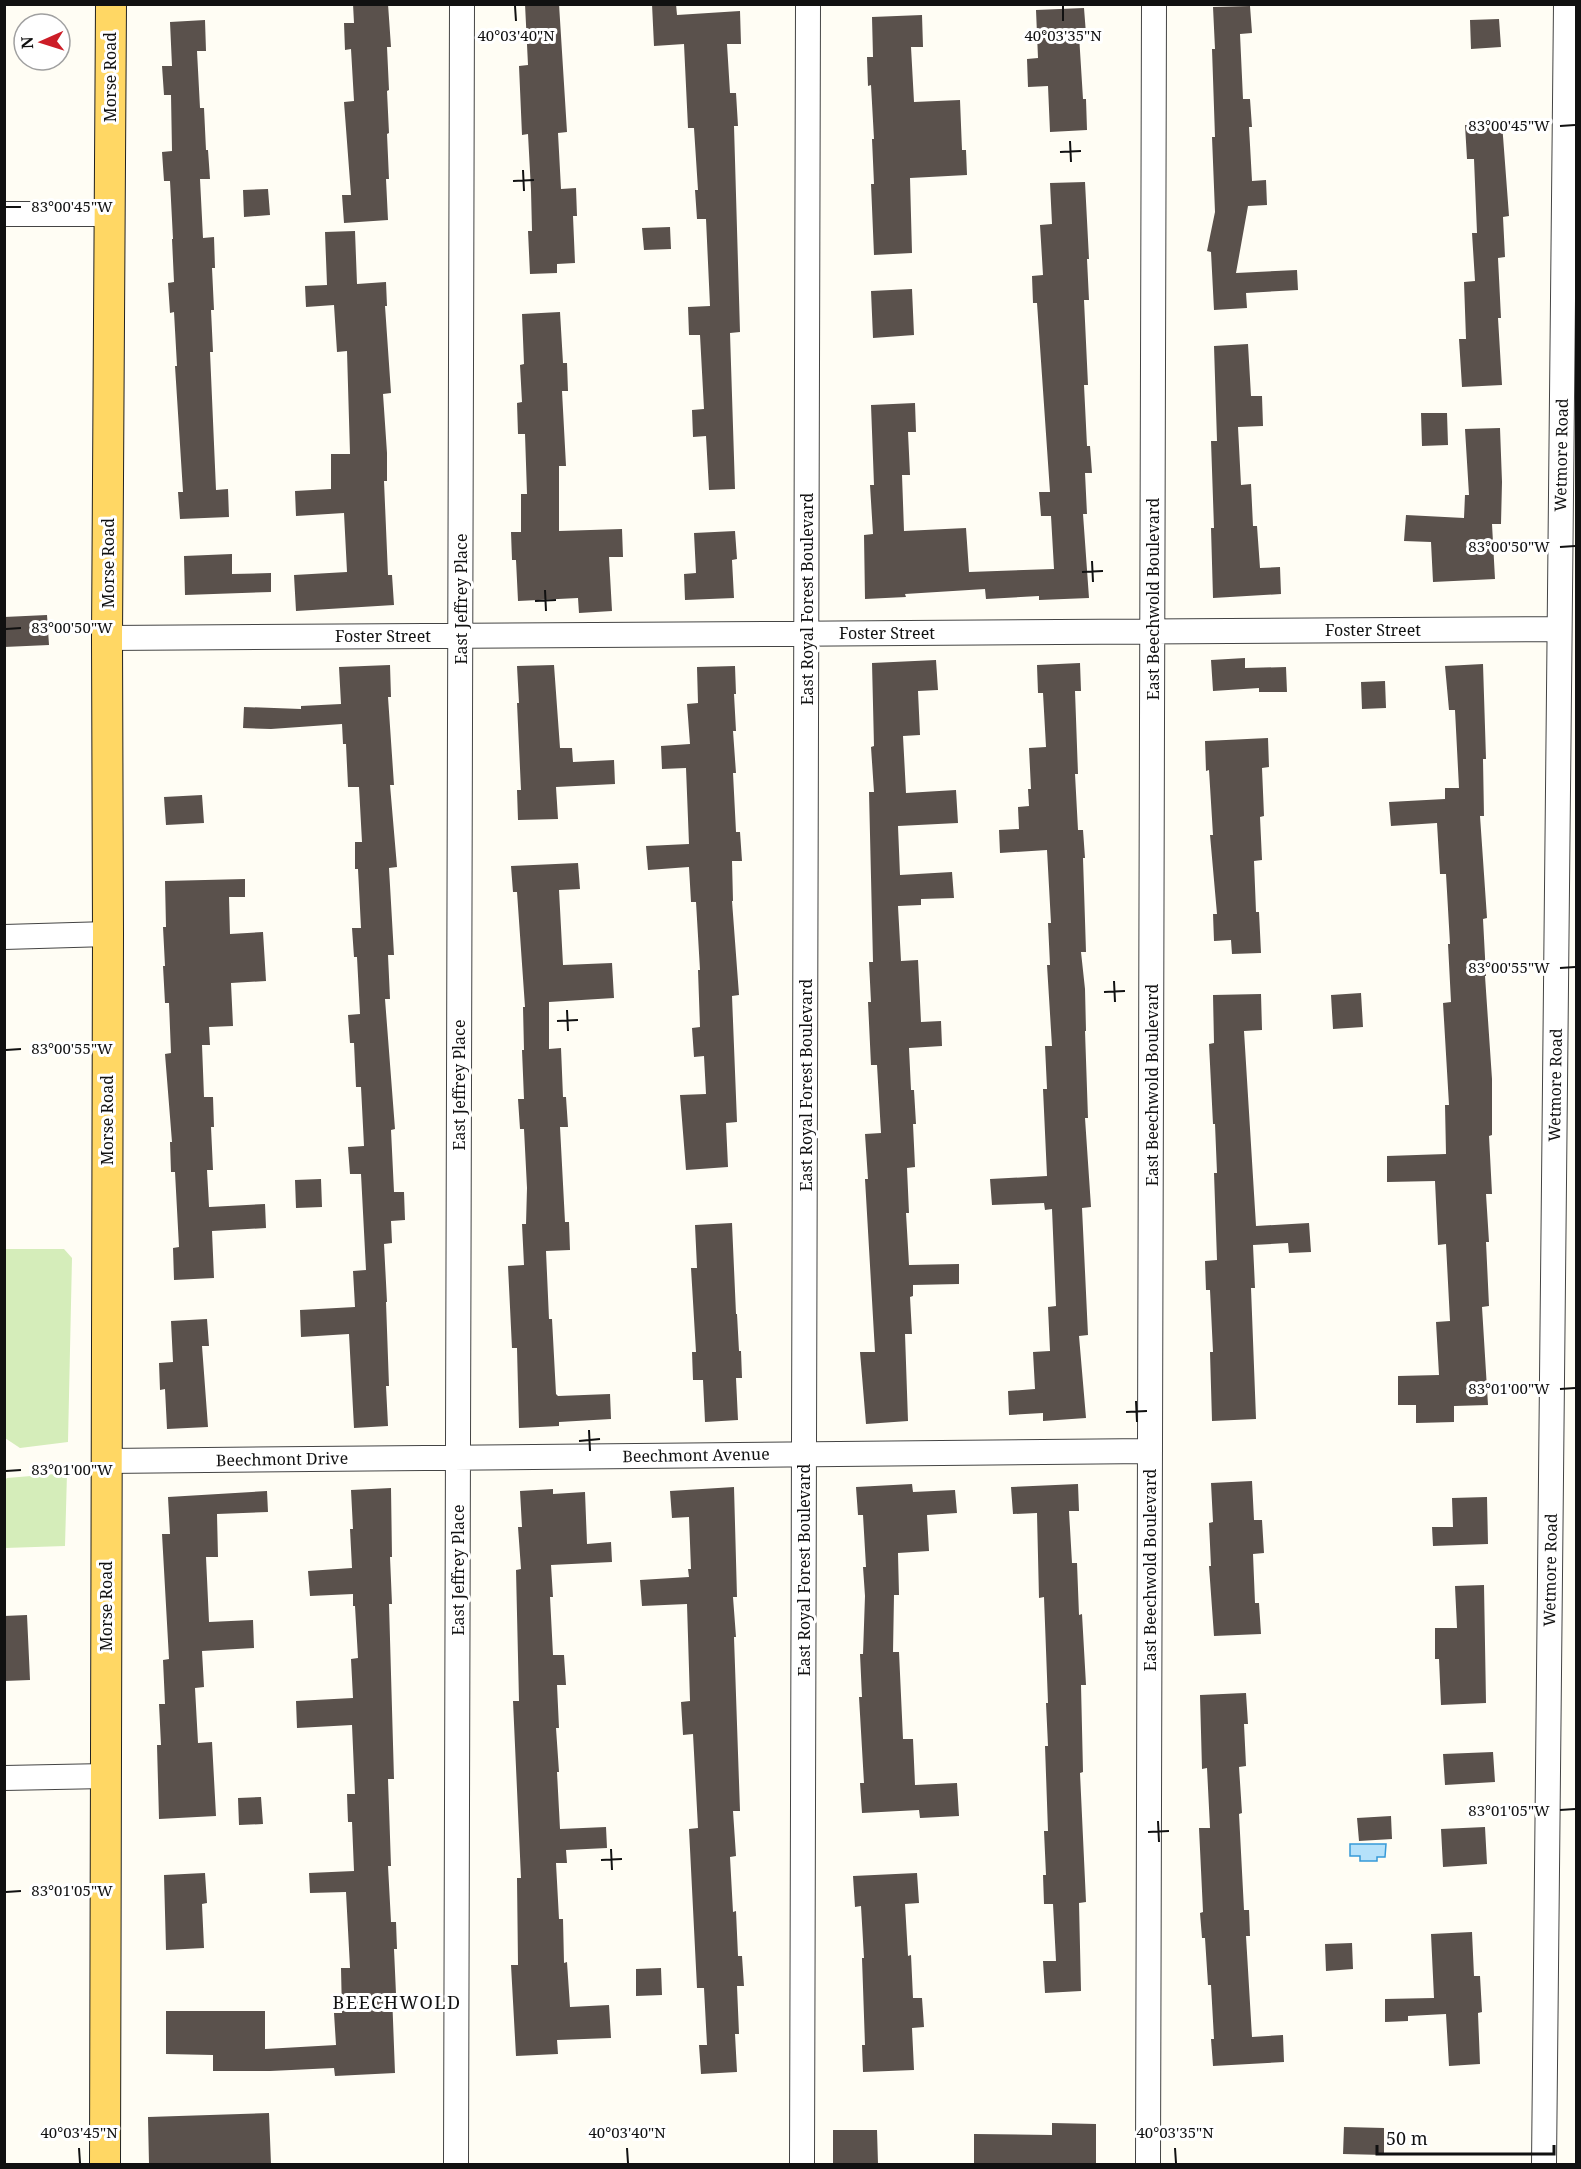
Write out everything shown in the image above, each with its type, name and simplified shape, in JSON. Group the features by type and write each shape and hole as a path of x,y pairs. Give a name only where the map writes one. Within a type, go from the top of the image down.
{"main road":[{"name":"Morse Road","path":"105,2164 107,638 111,4"}],"street":[{"name":"East Jeffrey Place","path":"456,2164 462,4"},
{"name":"East Royal Forest Boulevard","path":"802,2164 808,4"},
{"name":"East Beechwold Boulevard","path":"1148,2164 1154,4"},
{"name":"Wetmore Road","path":"1544,2164 1559,629 1570,315 1566,4"},
{"path":"4,214 109,214"},
{"name":"Foster Street","path":"107,638 1559,629"},
{"path":"4,937 108,934"},
{"name":"Beechmont Avenue","path":"458,1457 1150,1451"},
{"name":"Beechmont Drive","path":"106,1461 458,1457"},
{"path":"4,1778 106,1776"}],"green space":[{"path":"4,1249 64,1249 72,1258 68,1442 20,1448 5,1438"},
{"path":"67,1473 65,1546 5,1548 5,1480"}],"water":[{"path":"1350,1844 1386,1844 1385,1857 1377,1857 1377,1861 1360,1861 1360,1856 1350,1856"}],"building":[{"path":"353,4 388,4 391,47 387,47 388,220 344,223 342,195 351,195 344,102 354,101 351,49 345,50 344,23 354,23"},
{"path":"525,4 559,4 567,132 558,133 561,189 576,188 577,216 573,216 575,263 557,264 557,273 530,274 528,231 532,231 531,190 528,134 522,135 519,66 528,65"},
{"path":"652,4 676,4 677,15 740,11 741,44 727,44 730,93 736,93 738,126 734,126 740,332 730,333 735,489 709,490 706,436 693,437 692,410 704,409 700,335 689,335 688,307 710,306 706,219 697,219 695,190 698,190 694,128 688,128 684,44 654,46"},
{"path":"1250,6 1252,33 1240,34 1243,99 1250,99 1252,181 1266,180 1267,205 1248,206 1236,273 1297,270 1298,290 1246,293 1247,308 1214,310 1211,252 1207,251 1215,212 1212,137 1215,137 1213,7"},
{"path":"1084,8 1086,34 1079,35 1087,130 1050,132 1048,86 1028,87 1027,59 1038,58 1036,10"},
{"path":"922,15 923,47 911,47 914,102 960,100 962,150 966,150 967,175 910,178 912,253 874,255 871,184 874,184 872,139 874,139 867,57 873,57 872,17"},
{"path":"1499,19 1501,47 1471,49 1470,20"},
{"path":"205,20 206,51 197,51 200,108 204,108 210,179 200,179 203,238 214,237 215,268 212,268 214,310 211,310 213,352 210,352 216,490 228,489 229,517 180,519 178,492 183,492 175,366 177,366 174,312 170,313 168,283 174,282 173,239 170,181 164,181 162,152 172,151 171,95 164,95 162,66 172,66 170,22"},
{"path":"1502,123 1509,216 1503,217 1505,257 1498,258 1501,318 1498,318 1502,385 1462,387 1459,339 1466,339 1464,282 1475,281 1472,233 1477,233 1474,159 1467,159 1465,125"},
{"path":"1085,182 1089,300 1084,300 1088,385 1084,385 1087,446 1090,446 1092,473 1085,473 1087,514 1083,514 1089,598 1039,600 1039,596 986,599 985,589 865,599 864,535 873,534 870,485 874,485 871,405 915,403 916,432 908,432 910,475 902,475 904,531 966,528 969,572 1054,569 1051,516 1041,516 1039,492 1050,492 1037,303 1033,303 1032,276 1043,275 1040,225 1052,224 1050,183"},
{"path":"268,189 270,215 244,217 243,190"},
{"path":"670,227 671,249 644,250 642,228"},
{"path":"355,231 357,284 386,282 387,306 385,306 391,393 383,394 387,453 387,481 384,481 388,575 392,575 394,605 296,611 294,575 347,572 344,513 296,516 295,491 331,489 331,454 350,454 347,351 337,352 334,305 306,307 305,286 327,285 325,232"},
{"path":"912,289 914,335 873,338 871,291"},
{"path":"560,312 563,363 567,363 568,391 562,391 566,466 559,466 559,531 622,529 623,557 609,557 612,611 579,613 578,598 518,601 516,560 512,560 511,532 521,532 521,494 527,494 525,434 518,434 517,403 522,402 520,365 524,364 522,314"},
{"path":"1248,344 1251,396 1262,396 1263,426 1238,427 1241,485 1251,484 1253,526 1257,526 1260,568 1280,567 1281,594 1213,598 1211,528 1214,528 1211,441 1217,441 1214,346"},
{"path":"1421,413 1447,413 1448,445 1422,446"},
{"path":"1500,428 1501,524 1492,524 1495,579 1433,582 1431,542 1404,541 1406,515 1464,518 1465,495 1469,495 1465,429"},
{"path":"735,531 737,559 732,560 734,598 685,600 684,574 696,573 694,533"},
{"path":"232,554 232,574 271,573 271,592 185,595 184,556"},
{"path":"47,615 49,645 4,647 4,617"},
{"path":"1245,658 1245,668 1286,667 1287,692 1259,692 1259,688 1213,691 1211,660"},
{"path":"936,660 938,690 918,691 920,735 903,736 906,793 956,790 958,823 898,826 900,875 952,872 954,898 921,899 921,905 898,906 901,961 918,960 921,1022 941,1021 942,1046 909,1048 911,1090 914,1090 916,1124 913,1124 915,1167 907,1168 909,1213 906,1213 909,1265 959,1264 959,1284 913,1285 913,1296 910,1297 912,1334 905,1334 908,1421 866,1424 860,1352 875,1352 865,1179 868,1179 865,1134 881,1133 877,1065 871,1065 868,1002 871,1002 869,962 873,962 869,792 874,792 871,747 874,746 872,663"},
{"path":"1080,663 1081,691 1075,691 1078,774 1075,774 1078,830 1083,830 1085,858 1083,858 1086,952 1081,952 1085,989 1088,1118 1085,1118 1091,1207 1082,1208 1088,1335 1079,1336 1086,1418 1043,1421 1043,1413 1009,1415 1008,1391 1035,1389 1033,1352 1050,1351 1048,1307 1056,1306 1052,1209 1045,1210 1044,1203 992,1205 990,1179 1047,1176 1043,1089 1047,1089 1045,1046 1052,1046 1047,965 1050,965 1048,923 1051,923 1047,850 1000,853 999,830 1019,829 1018,807 1029,806 1028,789 1031,789 1029,748 1046,747 1043,693 1038,693 1037,665"},
{"path":"1483,664 1486,759 1483,759 1484,816 1480,816 1487,918 1483,919 1492,1079 1492,1135 1489,1136 1492,1194 1486,1194 1489,1306 1482,1307 1488,1405 1454,1406 1454,1422 1416,1423 1416,1405 1398,1405 1398,1376 1439,1375 1436,1322 1450,1321 1446,1244 1438,1245 1435,1181 1387,1182 1387,1156 1446,1154 1445,1105 1449,1105 1443,1003 1451,1002 1448,944 1450,944 1446,874 1440,874 1437,823 1391,826 1389,802 1445,799 1445,788 1459,788 1455,710 1449,710 1445,666"},
{"path":"390,665 391,697 388,697 394,785 390,785 397,867 389,868 394,955 388,955 390,999 385,999 395,1129 391,1130 394,1192 404,1192 405,1220 391,1221 392,1243 384,1244 389,1386 386,1386 388,1426 354,1428 349,1334 301,1337 300,1310 355,1307 353,1271 366,1270 361,1174 350,1174 348,1147 364,1146 361,1087 356,1087 354,1043 350,1043 348,1015 360,1014 357,957 354,957 352,928 361,928 358,869 355,869 355,842 362,842 359,787 348,787 346,744 343,744 342,724 271,729 243,728 244,707 301,709 301,706 341,704 339,667"},
{"path":"554,665 560,748 572,748 573,762 614,760 615,784 556,787 558,819 518,820 517,790 521,790 517,666"},
{"path":"735,666 736,731 733,731 736,773 733,773 736,832 740,832 742,861 732,861 732,901 739,995 732,996 737,1122 726,1123 728,1167 686,1170 680,1095 706,1094 704,1056 694,1057 692,1028 700,1027 698,970 700,970 696,902 691,902 689,867 648,870 646,846 689,844 686,768 662,769 661,746 690,744 687,704 698,703 697,667"},
{"path":"1385,681 1386,708 1362,709 1361,682"},
{"path":"1268,738 1269,767 1262,768 1264,816 1260,817 1262,860 1254,861 1256,912 1259,912 1261,953 1232,954 1231,940 1214,941 1213,914 1217,914 1210,835 1213,835 1209,770 1206,771 1205,741"},
{"path":"202,795 204,823 166,825 164,797"},
{"path":"578,863 580,889 559,890 563,965 612,963 614,998 549,1002 549,1049 561,1048 563,1097 566,1097 568,1127 560,1127 565,1222 569,1222 570,1250 546,1251 549,1319 552,1319 556,1394 558,1396 610,1394 611,1419 559,1422 559,1426 519,1428 517,1348 512,1348 508,1266 524,1265 522,1224 526,1224 527,1188 524,1129 520,1129 518,1099 524,1099 522,1050 524,1050 523,1007 525,1007 517,892 513,892 511,866"},
{"path":"245,879 245,897 229,897 230,934 263,932 266,981 231,983 233,1026 209,1027 210,1045 202,1045 204,1097 213,1097 214,1127 211,1127 213,1170 207,1170 209,1207 265,1204 266,1228 212,1231 214,1278 174,1280 173,1248 179,1247 175,1172 171,1172 170,1142 172,1142 165,1054 171,1053 169,1003 165,1003 163,966 165,966 163,927 166,927 165,881"},
{"path":"1361,993 1363,1027 1333,1029 1331,995"},
{"path":"1261,994 1262,1030 1244,1031 1256,1226 1309,1223 1311,1252 1289,1253 1288,1243 1253,1245 1255,1288 1251,1288 1256,1419 1212,1421 1210,1352 1213,1352 1210,1290 1206,1290 1205,1261 1217,1260 1214,1173 1217,1173 1209,1044 1214,1043 1213,995"},
{"path":"321,1179 322,1207 296,1208 295,1180"},
{"path":"732,1223 736,1314 742,1378 736,1378 738,1420 705,1422 703,1380 693,1380 692,1352 696,1352 691,1268 697,1268 695,1225"},
{"path":"207,1319 209,1346 202,1346 208,1427 167,1429 165,1389 160,1390 159,1363 173,1362 171,1321"},
{"path":"1252,1481 1254,1520 1262,1520 1264,1553 1253,1554 1255,1603 1259,1603 1261,1634 1214,1636 1209,1566 1211,1566 1209,1523 1213,1522 1211,1483"},
{"path":"912,1484 913,1492 955,1490 957,1513 927,1515 929,1551 898,1553 899,1595 894,1595 893,1652 899,1652 903,1739 913,1739 915,1785 957,1783 959,1816 920,1818 919,1810 862,1813 860,1783 864,1783 859,1697 862,1697 860,1654 863,1654 865,1596 863,1567 866,1567 863,1515 858,1515 856,1487"},
{"path":"1078,1484 1079,1511 1069,1511 1072,1563 1077,1563 1079,1615 1082,1614 1086,1685 1081,1685 1083,1772 1080,1773 1086,1902 1079,1903 1081,1991 1045,1993 1043,1961 1056,1961 1053,1904 1044,1904 1043,1875 1046,1875 1044,1831 1048,1831 1045,1746 1048,1746 1046,1703 1048,1703 1044,1597 1039,1598 1037,1513 1013,1514 1011,1487"},
{"path":"734,1487 737,1597 733,1597 740,1811 733,1811 736,1856 730,1857 733,1912 736,1911 738,1956 742,1956 744,1986 737,1986 739,2034 735,2034 737,2072 701,2074 699,2045 707,2045 704,1988 697,1988 689,1829 698,1828 693,1734 683,1735 681,1702 690,1701 687,1604 642,1606 640,1580 689,1577 688,1569 691,1569 689,1517 672,1518 670,1491"},
{"path":"391,1488 392,1604 389,1604 394,1779 388,1779 391,1866 388,1866 391,1922 396,1922 397,1949 394,1949 396,1994 392,1994 395,2073 335,2076 334,2068 213,2071 213,2055 166,2054 166,2011 265,2011 265,2049 336,2045 334,2013 342,2013 341,1968 350,1968 346,1892 310,1893 309,1873 354,1871 352,1822 348,1822 347,1794 355,1794 352,1725 297,1728 296,1701 353,1698 351,1659 358,1658 355,1606 353,1606 353,1594 310,1596 308,1571 352,1568 351,1490"},
{"path":"553,1489 553,1494 585,1492 587,1544 611,1542 612,1562 551,1565 553,1597 550,1597 553,1655 564,1655 566,1685 557,1685 559,1728 556,1728 560,1829 606,1827 607,1848 566,1850 567,1863 556,1863 559,1919 563,1919 564,1963 567,1962 570,2007 609,2005 611,2038 557,2040 558,2054 516,2056 511,1965 518,1965 517,1878 521,1878 513,1701 519,1701 516,1570 521,1569 518,1527 522,1527 520,1491"},
{"path":"267,1491 268,1512 217,1514 218,1557 206,1557 209,1622 253,1620 254,1648 202,1651 204,1687 195,1688 198,1743 212,1742 216,1816 159,1819 157,1745 161,1745 159,1704 165,1704 163,1660 169,1659 162,1534 170,1534 168,1497"},
{"path":"1487,1497 1488,1544 1433,1546 1432,1527 1453,1527 1452,1498"},
{"path":"1484,1585 1486,1703 1441,1705 1439,1659 1435,1659 1435,1628 1457,1628 1455,1586"},
{"path":"27,1615 30,1680 4,1681 4,1616"},
{"path":"1246,1693 1248,1724 1244,1724 1246,1766 1239,1767 1242,1813 1239,1814 1244,1910 1249,1910 1250,1936 1246,1936 1252,2037 1283,2035 1284,2062 1213,2066 1211,1985 1208,1985 1205,1938 1202,1938 1200,1913 1203,1912 1199,1828 1210,1828 1207,1768 1202,1769 1200,1695"},
{"path":"1493,1752 1495,1782 1445,1785 1443,1754"},
{"path":"261,1797 263,1824 239,1825 238,1798"},
{"path":"1391,1816 1392,1839 1359,1841 1357,1818"},
{"path":"1485,1827 1487,1864 1443,1867 1441,1829"},
{"path":"205,1873 207,1903 202,1904 204,1948 166,1950 164,1875"},
{"path":"917,1873 919,1903 905,1904 913,1998 922,1998 924,2027 912,2028 914,2070 863,2072 862,2045 865,2045 862,1958 864,1958 861,1906 855,1907 853,1876"},
{"path":"1472,1932 1474,1976 1480,1976 1482,2012 1478,2013 1480,2064 1449,2066 1446,2014 1408,2016 1408,2021 1385,2022 1385,1999 1434,1998 1431,1934"},
{"path":"1352,1943 1353,1969 1326,1971 1325,1944"},
{"path":"661,1968 662,1995 636,1996 636,1969"},
{"path":"269,2113 271,2164 149,2164 148,2117"},
{"path":"1052,2123 1096,2124 1096,2164 974,2164 974,2134 1052,2135"},
{"path":"1344,2127 1384,2128 1384,2155 1343,2154"},
{"path":"833,2130 877,2130 878,2164 833,2164"}],"district":[{"name":"BEECHWOLD","path":"397,2003"}]}
